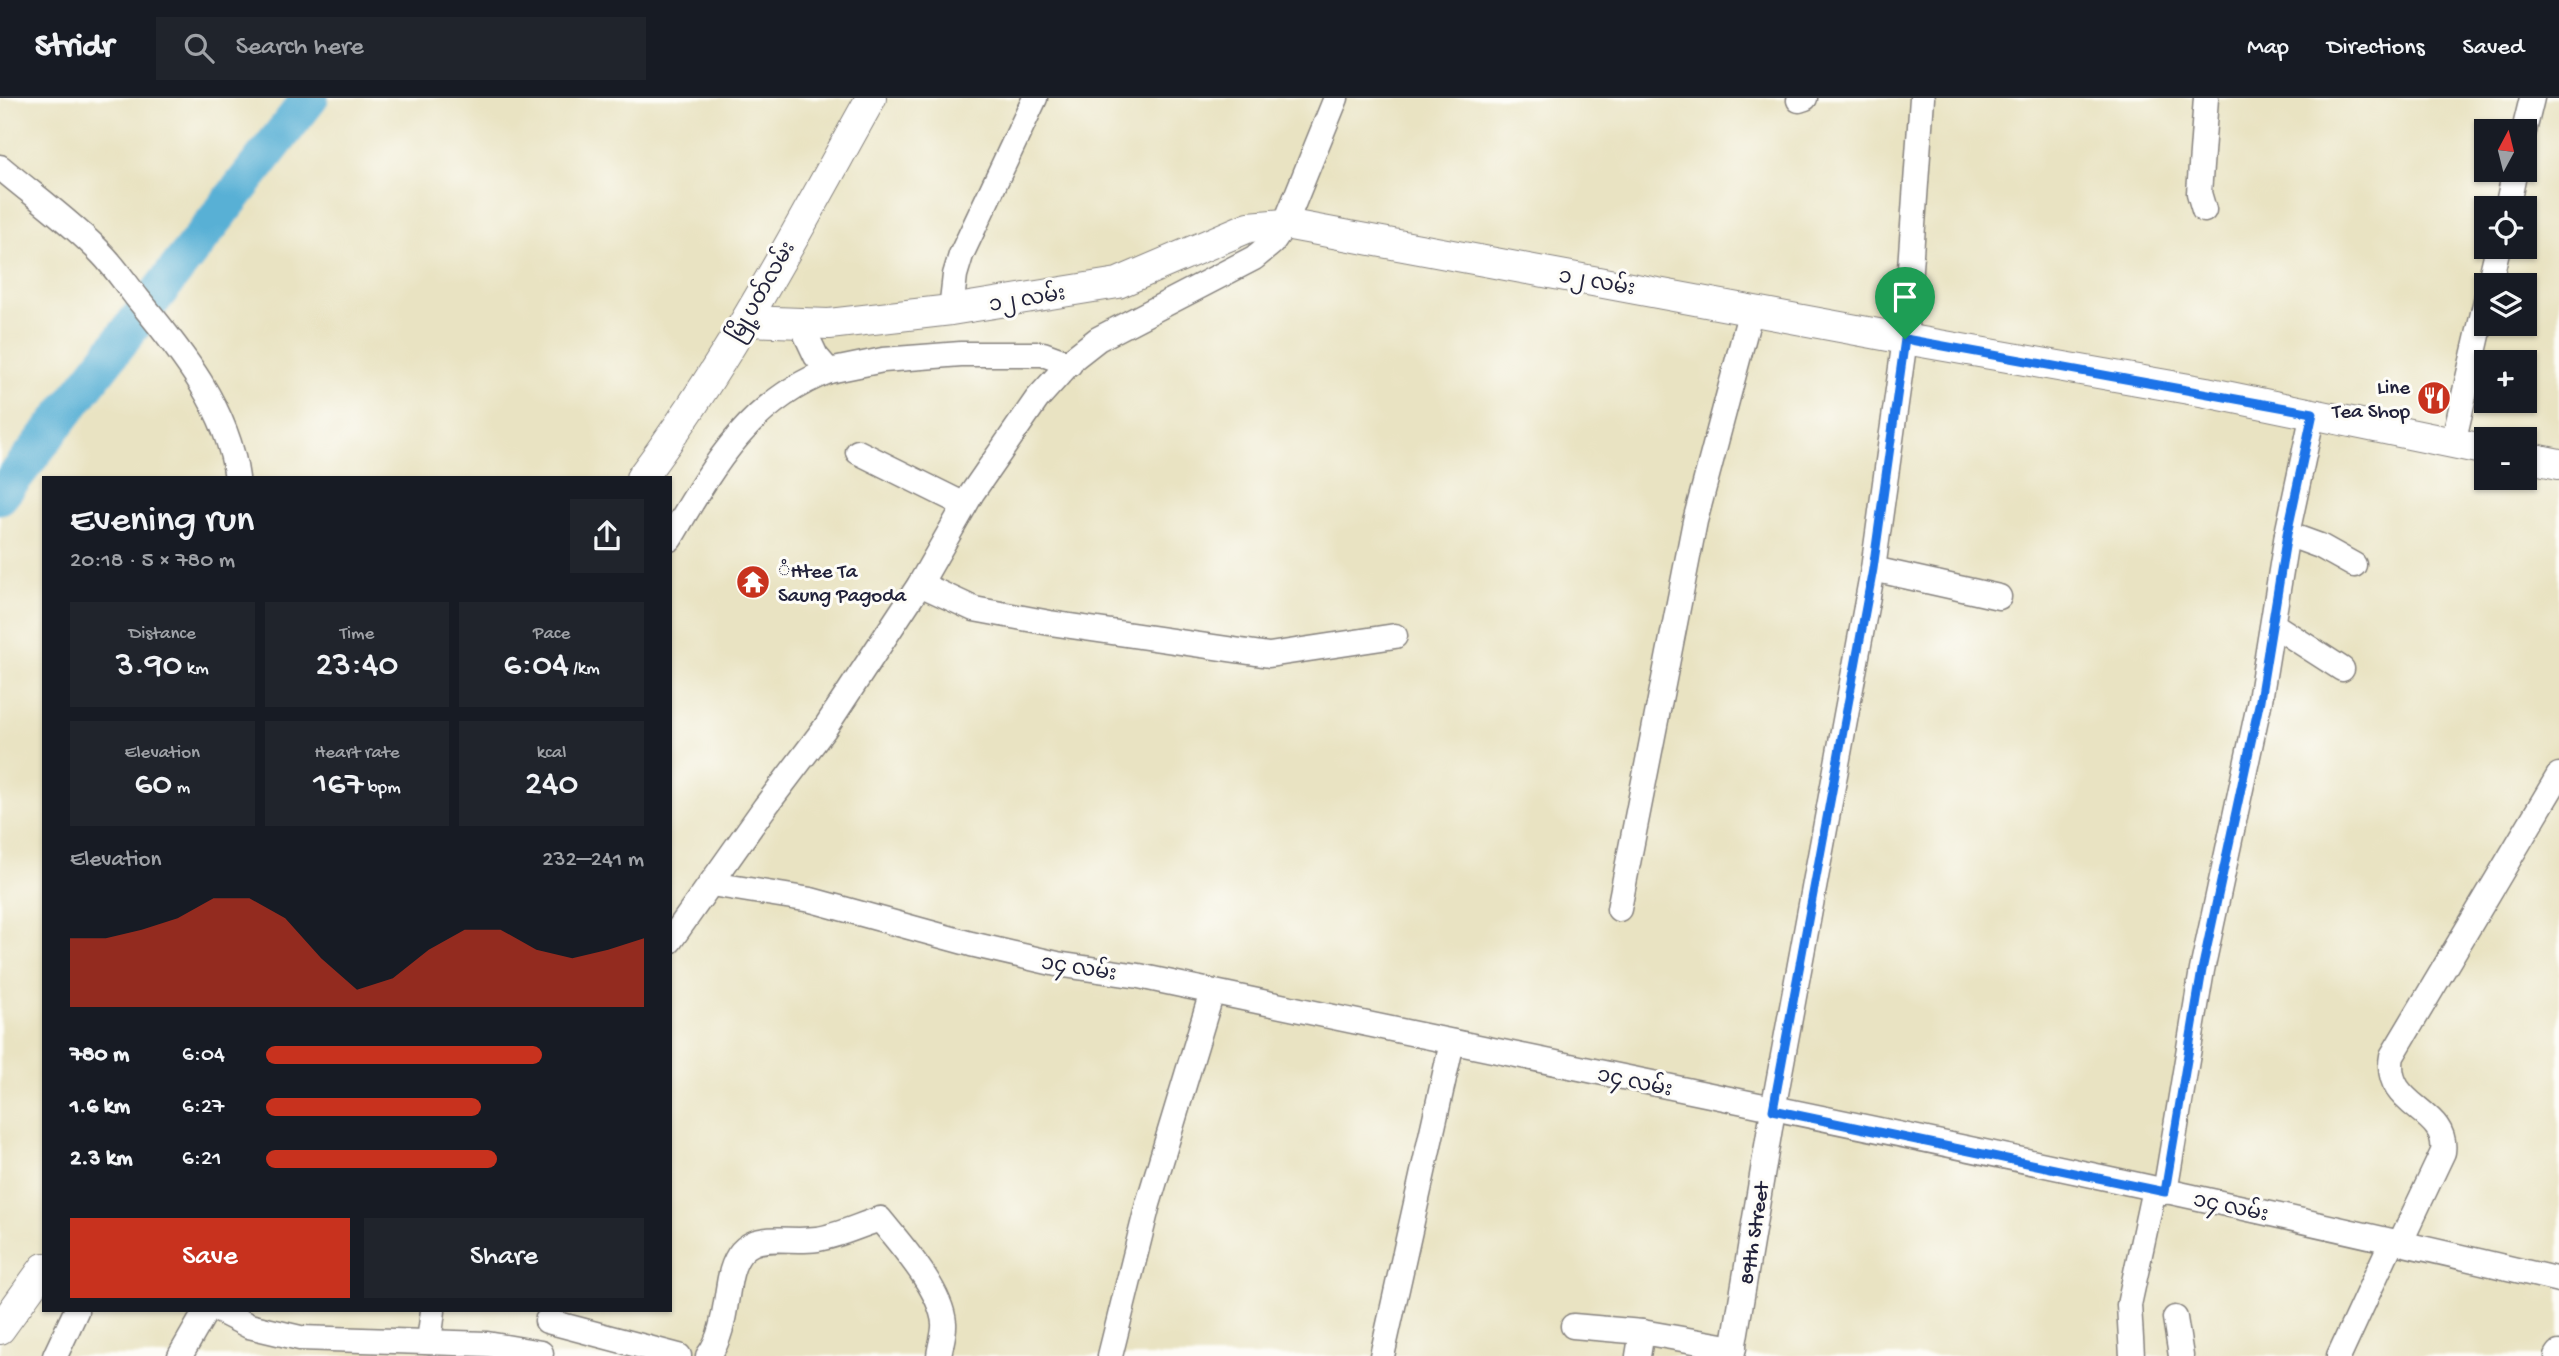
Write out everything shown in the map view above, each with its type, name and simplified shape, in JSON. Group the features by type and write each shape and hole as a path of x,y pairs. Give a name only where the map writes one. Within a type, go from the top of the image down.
{"main road":[{"name":"မြို့ပတ်လမ်း","path":"642,476 668,442 746,321 871,98"},
{"name":"၁၂ လမ်း","path":"746,321 829,324 951,310 1118,283 1249,226 1285,224 2313,413 2474,447"},
{"path":"2537,459 2559,464"},
{"path":"0,1329 42,1271"}],"street":[{"path":"951,310 955,275 961,255 1034,98"},
{"path":"672,938 825,728 920,584 965,505 1037,399 1098,339 1254,258 1272,243 1285,224 1336,98"},
{"name":"89th Street","path":"1733,1352 1773,1110 1873,569 1905,339 1922,98"},
{"path":"2204,210 2199,193 2206,98"},
{"path":"2527,119 2532,98"},
{"path":"0,167 96,258 205,390 223,422 234,454 237,476"},
{"path":"0,185 96,258"},
{"path":"1619,909 1695,521 1751,310"},
{"path":"801,324 816,356 829,371"},
{"path":"153,329 215,441 224,476"},
{"path":"2453,443 2478,336"},
{"path":"672,536 722,455 744,427 803,381 829,371 883,360 973,353 1043,354 1070,364"},
{"path":"2132,1356 2129,1306 2159,1191 2274,625 2287,534 2313,413"},
{"path":"858,452 965,505"},
{"path":"2287,534 2320,546 2354,565"},
{"path":"1873,569 1998,597"},
{"path":"920,584 974,609 1050,624 1269,655 1395,636"},
{"path":"2274,625 2342,669"},
{"path":"2339,1356 2443,1152 2444,1139 2439,1128 2398,1090 2389,1071 2392,1056 2559,775"},
{"name":"၁၄ လမ်း","path":"710,884 811,900 971,944 1057,964 1139,976 2159,1191 2559,1280"},
{"path":"1110,1356 1148,1204 1212,992"},
{"path":"1382,1356 1452,1042"},
{"path":"708,1356 716,1344 733,1264 741,1251 762,1239 818,1239 880,1219 918,1266 939,1304 944,1324 939,1356"},
{"path":"55,1356 76,1312"},
{"path":"180,1356 205,1312"},
{"path":"222,1312 250,1326 300,1338 487,1344 541,1354 548,1316 679,1356"},
{"path":"429,1341 433,1312"},
{"path":"2175,1318 2181,1356"},
{"path":"1573,1326 1640,1344 1733,1352"}],"waterway":[{"path":"0,496 310,98"}],"place":[{"name":"Line Tea Shop","path":"2434,398"},
{"name":"ံHtee Ta Saung Pagoda","path":"753,582"}],"route":[{"path":"1905,339 2313,413 2287,534 2260,700 2202,970 2165,1192 1773,1110 1873,569 1905,339"}]}
